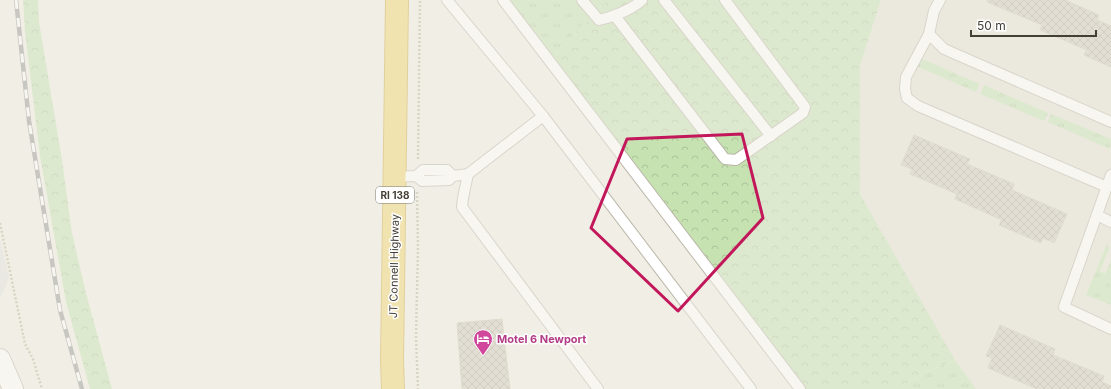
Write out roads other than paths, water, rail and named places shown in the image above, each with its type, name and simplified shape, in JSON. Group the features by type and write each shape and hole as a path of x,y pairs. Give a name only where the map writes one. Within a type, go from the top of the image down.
{"highway":[{"name":"JT Connell Highway","path":"393,389 392,347 406,176 397,0"}],"street":[{"path":"0,360 12,389"}],"lane":[{"path":"447,0 542,116 751,389"},
{"path":"503,0 800,389"},
{"path":"582,0 599,20 615,16 637,5 642,0"},
{"path":"664,0 771,136"},
{"path":"615,16 725,159 736,160 803,113 805,107 725,0"},
{"path":"940,0 934,11 929,34 906,77 905,89 907,98 918,106 1107,187"},
{"path":"929,34 944,49 1111,122"},
{"path":"406,176 422,181 449,180 453,176 468,174 542,116"},
{"path":"468,174 462,207 598,389"},
{"path":"1111,175 1064,307 1111,329"},
{"path":"1097,215 1111,222"}],"railway":[{"path":"16,0 29,121 60,310 82,389"}],"place":[{"name":"Motel 6 Newport","path":"483,356"}]}
